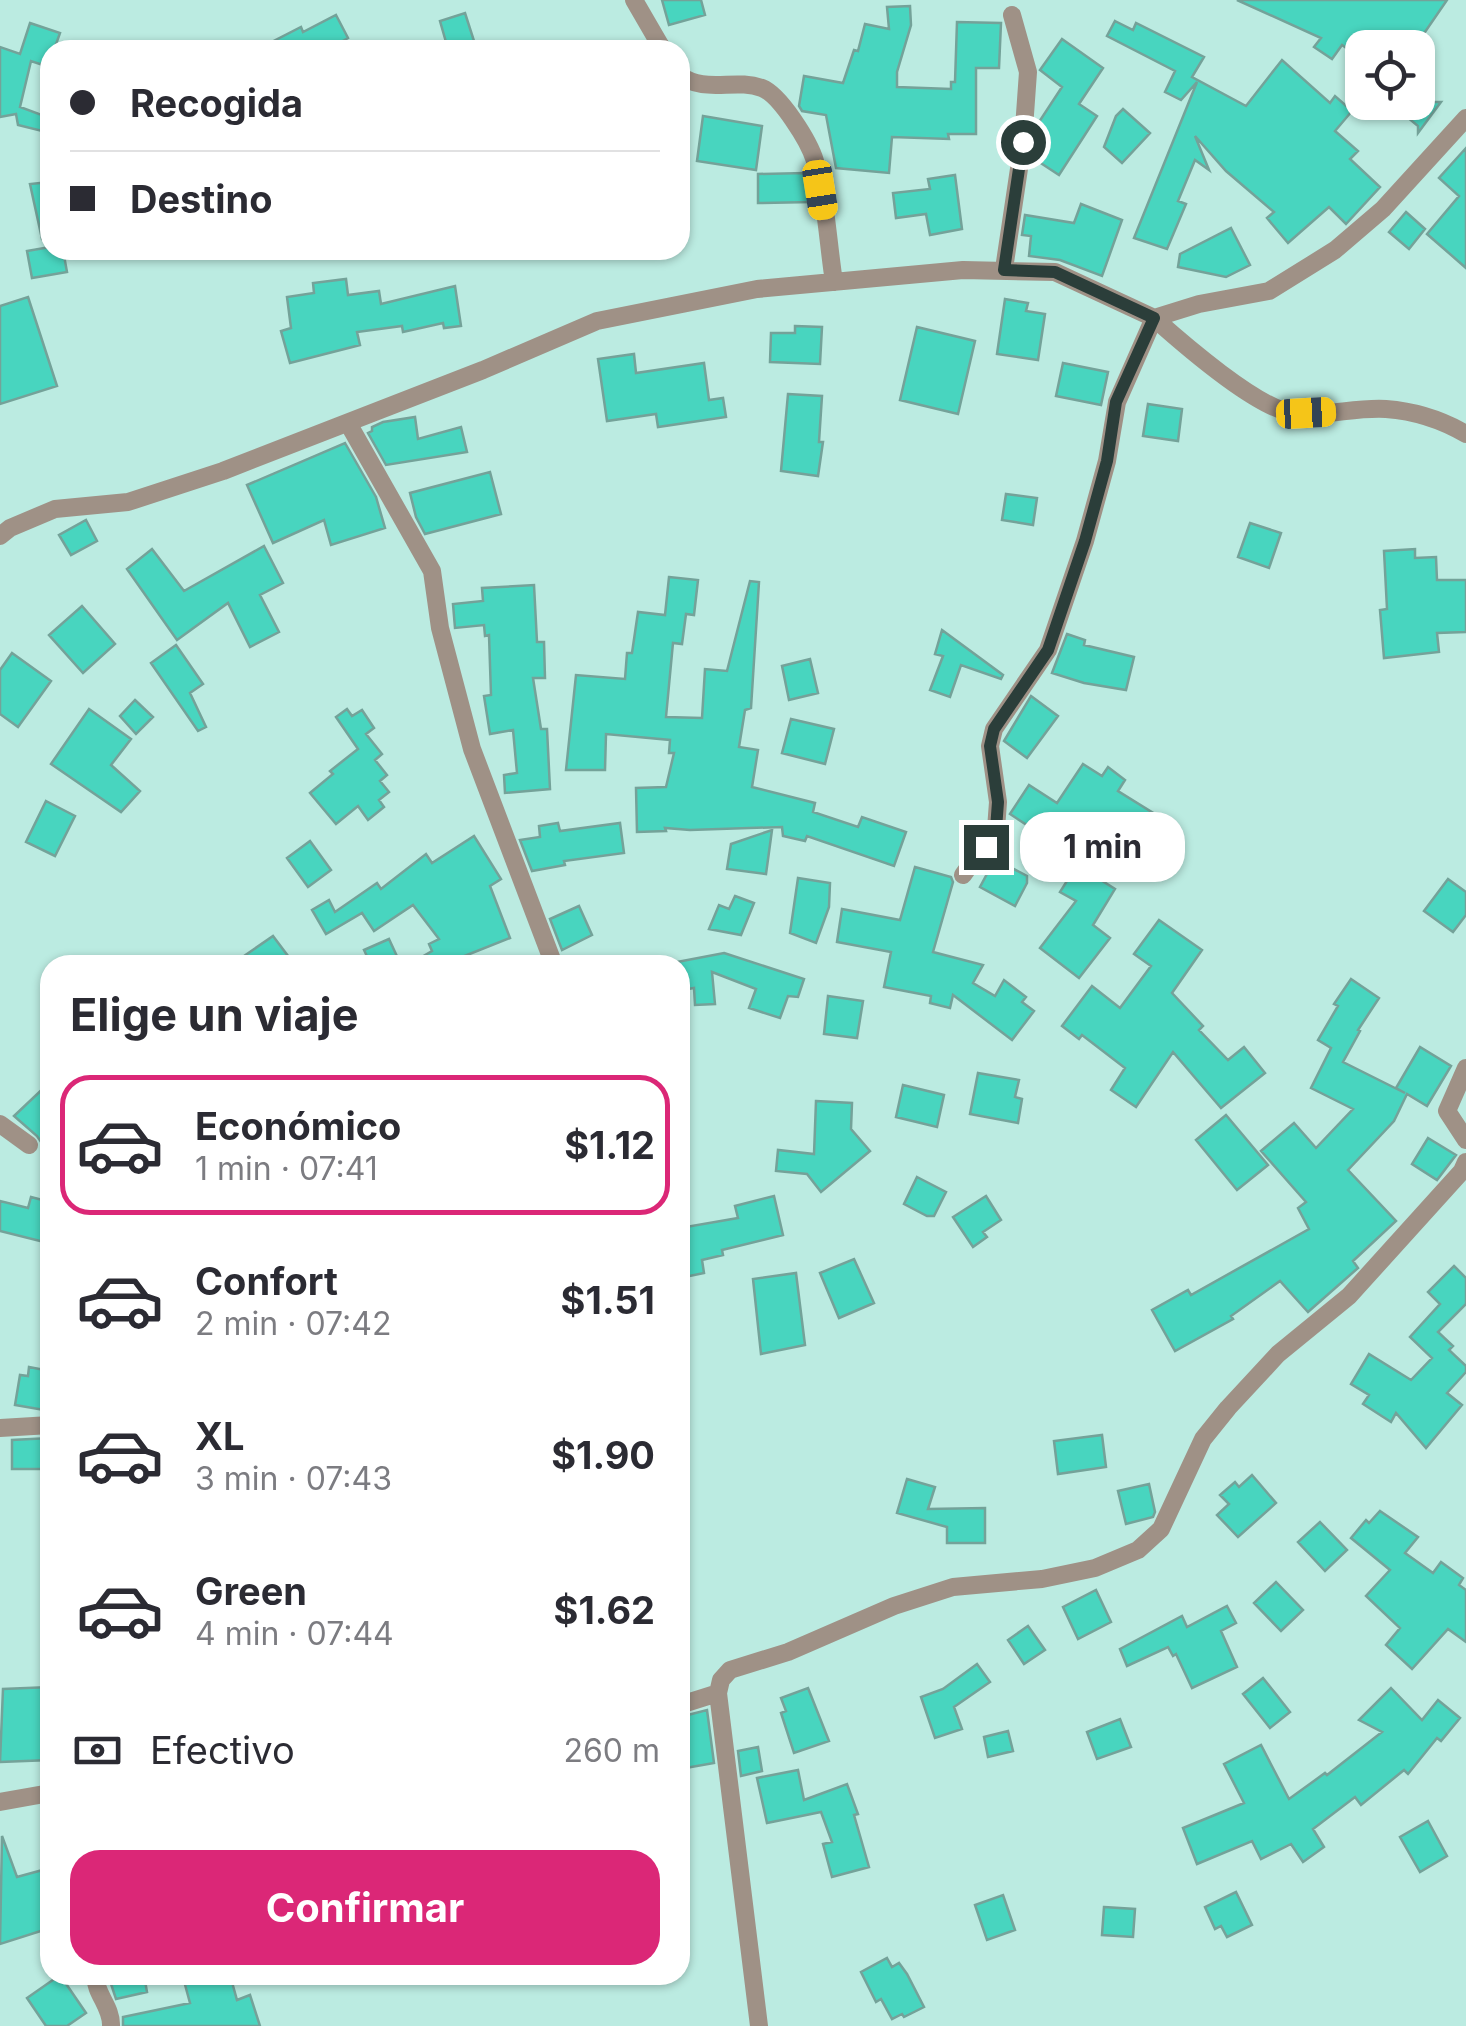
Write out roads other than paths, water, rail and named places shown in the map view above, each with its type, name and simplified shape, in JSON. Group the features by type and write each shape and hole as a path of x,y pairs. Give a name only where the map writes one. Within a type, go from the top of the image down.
{"street":[{"path":"634,0 658,40"},
{"path":"1004,270 1023,142 1028,72 1012,14"},
{"path":"690,80 697,84 754,86 766,89 780,100 815,158 834,282"},
{"path":"963,875 996,829 998,802 990,746 994,729 1048,650 1107,461 1116,402 1154,318 1199,304 1269,291 1336,250 1383,209 1466,118"},
{"path":"0,536 55,509 128,502 222,471 597,321 758,290 963,270 1055,272 1154,318 1252,395 1278,409 1306,413 1386,409 1447,423 1466,434"},
{"path":"348,423 432,571 440,628 472,749 550,955"},
{"path":"1466,1068 1447,1111 1466,1140"},
{"path":"0,1124 29,1144"},
{"path":"760,2026 718,1694 721,1680 730,1670 788,1652 894,1606 954,1587 1042,1579 1094,1568 1138,1550 1162,1529 1203,1439 1228,1408 1278,1354 1348,1296 1466,1162"},
{"path":"0,1428 40,1426"},
{"path":"690,1702 718,1694"},
{"path":"0,1802 40,1795"},
{"path":"96,1985 112,2016 111,2026"}]}
